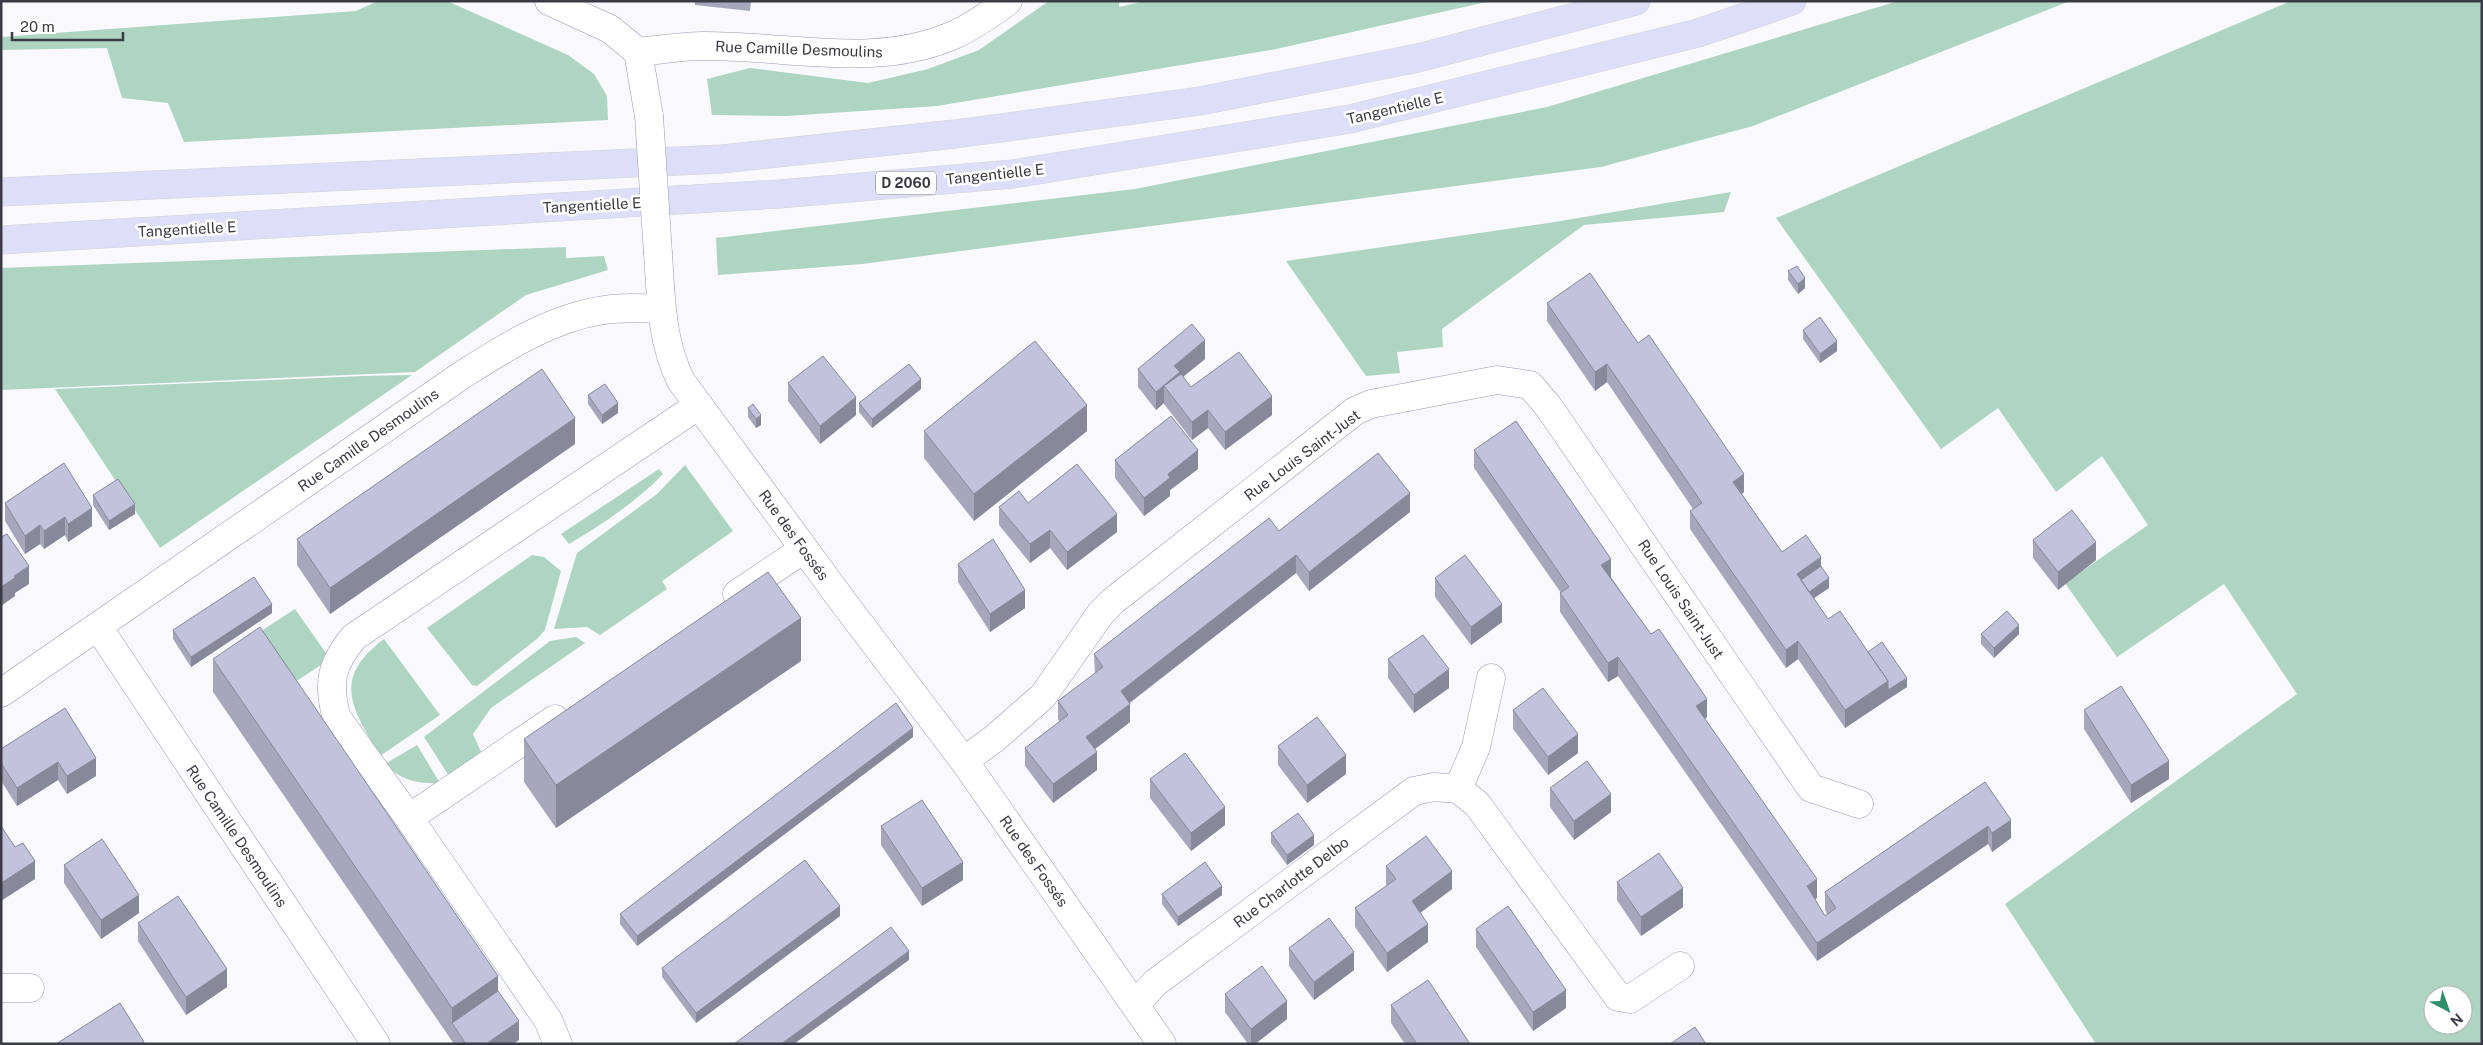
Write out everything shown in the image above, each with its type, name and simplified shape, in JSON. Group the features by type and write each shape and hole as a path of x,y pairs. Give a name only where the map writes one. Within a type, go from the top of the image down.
{"main road":[{"path":"1,192 722,158 955,134 1200,102 1418,58 1636,1"},
{"name":"Tangentielle E","path":"1,240 779,194 1013,174 1350,120 1698,33 1792,1"}],"street":[{"path":"549,1 610,29 638,52"},
{"name":"Rue Camille Desmoulins","path":"638,52 702,46 854,54 892,52 925,45 956,34 1008,1"},
{"name":"Rue des Fossés","path":"638,52 649,116 661,309 665,336 674,368 681,381 804,549 964,761 1162,1044"},
{"name":"Rue Camille Desmoulins","path":"1,693 98,628 462,375 510,344 548,325 604,310 661,309"},
{"name":"Rue Louis Saint-Just","path":"964,761 995,738 1042,696 1101,612 1113,601 1355,411 1371,404 1497,380 1530,385 1548,406 1810,788 1859,804"},
{"path":"558,1044 548,1020 409,818 337,718 333,704 331,676 343,650 360,632 699,405"},
{"path":"718,607 804,549"},
{"name":"Rue Camille Desmoulins","path":"98,628 376,1044"},
{"path":"1491,678 1476,747 1458,789 1477,804 1618,996 1630,999 1680,966"},
{"path":"409,818 573,707"},
{"name":"Rue Charlotte Delbo","path":"1135,1004 1155,983 1414,791 1434,786 1458,789"},
{"path":"1,988 30,988"}],"green space":[{"path":"378,1 447,1 568,55 594,74 607,96 608,120 184,142 168,103 122,98 107,48 1,50 1,37 356,11"},
{"path":"1049,1 1119,1 1119,7 1145,1 1491,1 1276,49 937,106 786,116 712,115 707,79 750,68 868,83 928,69 979,50"},
{"path":"1898,1 2070,1 1753,126 1601,167 862,264 718,275 716,238 1135,189 1547,107"},
{"path":"2291,1 2482,1 2482,1044 2096,1044 2005,904 2297,694 2224,584 2117,657 2065,583 2148,525 2102,456 2056,492 1998,408 1941,449 1776,218"},
{"path":"1731,192 1724,212 1584,225 1442,329 1443,347 1397,352 1400,373 1366,376 1286,261 1549,223"},
{"path":"566,247 566,258 604,256 608,270 526,295 415,372 1,390 1,268"},
{"path":"412,375 160,548 55,389 364,376"},
{"path":"685,465 733,531 662,581 667,589 600,635 587,627 554,629 577,553 657,494"},
{"path":"659,469 663,474 653,484 607,520 569,544 561,534"},
{"path":"532,555 544,557 561,571 545,630 538,638 477,686 472,685 427,628"},
{"path":"295,609 328,656 324,663 292,684 258,633"},
{"path":"576,637 585,643 491,708 473,734 483,756 451,779 424,737 550,641"},
{"path":"384,639 440,715 380,756 361,723 355,708 352,681 357,667 367,654"},
{"path":"417,745 440,783 417,782 404,778 385,764"}],"building":[{"path":"1797,266 1805,278 1798,284 1788,271"},
{"path":"1590,273 1638,343 1649,335 1744,474 1733,482 1782,552 1806,535 1821,557 1797,574 1828,619 1840,611 1888,681 1845,710 1798,641 1786,650 1690,511 1702,503 1607,364 1595,372 1547,303"},
{"path":"1820,317 1837,341 1820,354 1803,330"},
{"path":"1192,324 1205,340 1174,366 1180,372 1156,392 1138,369"},
{"path":"1035,341 1087,405 974,494 924,431"},
{"path":"1239,352 1272,396 1225,432 1208,410 1192,422 1164,386 1181,374 1191,387"},
{"path":"823,356 856,397 820,426 788,383"},
{"path":"909,364 921,379 872,419 859,403"},
{"path":"542,369 575,418 330,588 297,539"},
{"path":"605,384 618,403 602,415 588,395"},
{"path":"753,404 761,415 756,419 748,408"},
{"path":"1171,416 1198,450 1168,474 1170,478 1144,498 1115,460"},
{"path":"1516,421 1611,559 1601,565 1651,634 1659,629 1707,699 1696,706 1817,879 1807,886 1825,916 1836,908 1825,892 1985,782 2011,820 1992,833 1988,826 1817,943 1618,657 1608,663 1560,593 1569,587 1474,450"},
{"path":"1378,453 1410,493 1309,572 1296,555 1121,691 1130,704 1086,737 1097,752 1053,784 1025,748 1068,715 1058,701 1103,667 1094,654 1269,518 1279,531"},
{"path":"64,463 92,508 68,524 65,517 44,531 40,525 25,536 5,503"},
{"path":"1077,464 1117,514 1067,552 1050,530 1030,544 999,507 1019,491 1028,503"},
{"path":"118,479 135,504 109,521 93,495"},
{"path":"2072,510 2096,542 2058,572 2033,540"},
{"path":"7,534 29,566 1,587 1,537"},
{"path":"993,539 1025,590 990,614 958,564"},
{"path":"1465,555 1502,604 1471,627 1435,578"},
{"path":"1821,566 1829,578 1809,592 1801,580"},
{"path":"768,572 801,618 556,785 524,739"},
{"path":"254,577 272,604 191,657 173,630"},
{"path":"2007,611 2019,625 1994,648 1981,634"},
{"path":"260,627 498,976 452,1008 213,659"},
{"path":"1423,635 1449,669 1414,695 1388,659"},
{"path":"1882,642 1907,678 1888,690 1888,681 1868,652"},
{"path":"2121,686 2169,761 2131,785 2084,710"},
{"path":"1543,688 1578,734 1548,757 1513,710"},
{"path":"896,703 913,728 637,936 620,914"},
{"path":"65,708 96,758 67,776 58,762 17,788 1,763 1,749"},
{"path":"1317,717 1346,755 1307,785 1278,746"},
{"path":"1185,753 1225,807 1191,833 1150,779"},
{"path":"1587,761 1611,794 1574,821 1550,788"},
{"path":"922,800 963,862 922,888 881,826"},
{"path":"1298,813 1314,835 1287,855 1271,833"},
{"path":"1,826 15,847 23,843 35,861 1,883"},
{"path":"1426,836 1452,871 1412,901 1428,924 1387,953 1355,908 1396,879 1386,866"},
{"path":"102,839 139,895 101,920 64,865"},
{"path":"1659,853 1683,888 1641,917 1617,882"},
{"path":"805,860 840,906 696,1013 662,968"},
{"path":"1205,862 1222,886 1178,917 1162,894"},
{"path":"178,896 227,969 186,997 138,923"},
{"path":"1508,906 1566,990 1533,1012 1476,929"},
{"path":"1329,918 1354,952 1314,982 1289,948"},
{"path":"891,927 909,951 781,1044 734,1044"},
{"path":"1262,966 1287,1001 1251,1029 1225,994"},
{"path":"1428,980 1470,1044 1417,1044 1391,1005"},
{"path":"498,991 519,1021 486,1044 466,1044 452,1023"},
{"path":"120,1003 144,1042 141,1044 56,1044"},
{"path":"1695,1027 1706,1044 1670,1044"}]}
